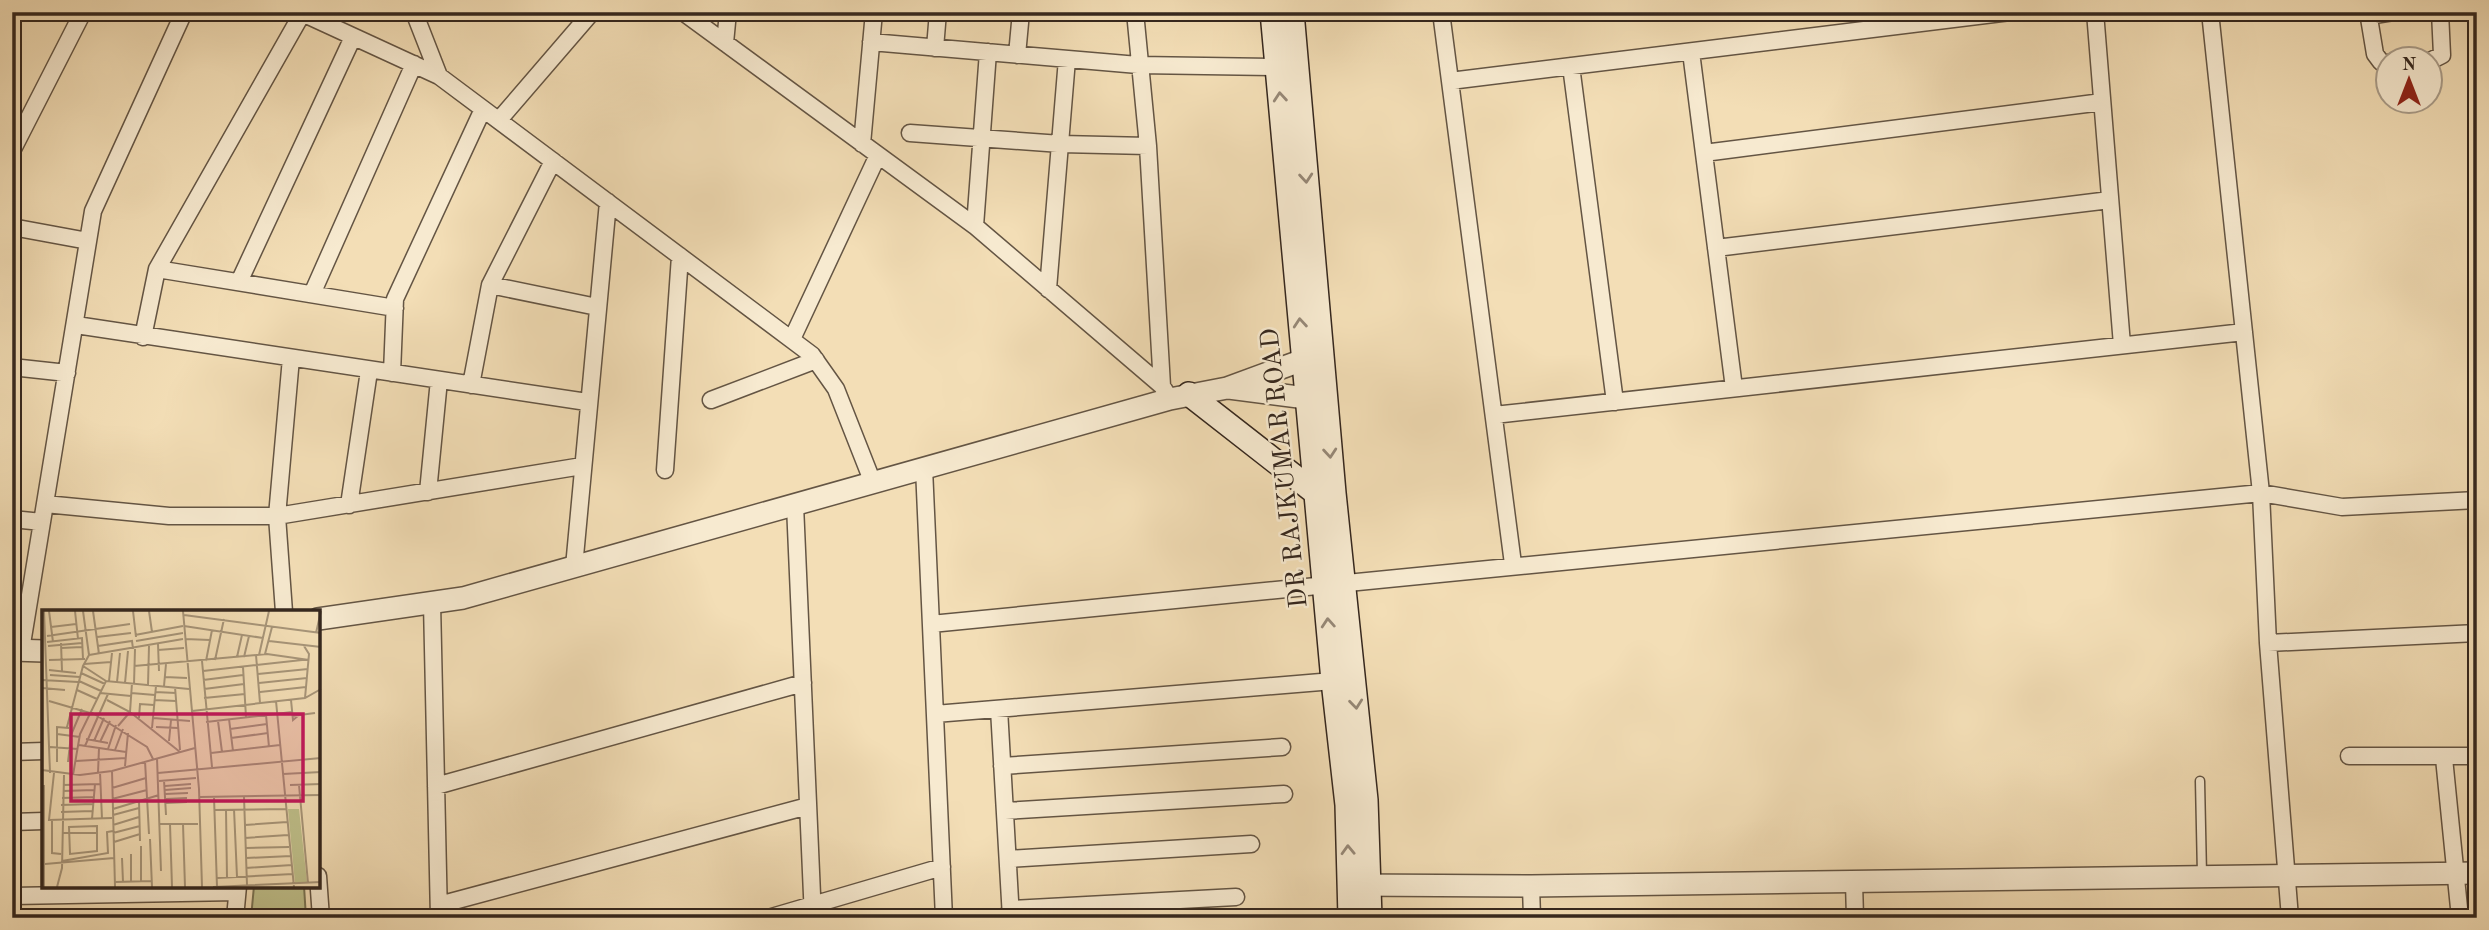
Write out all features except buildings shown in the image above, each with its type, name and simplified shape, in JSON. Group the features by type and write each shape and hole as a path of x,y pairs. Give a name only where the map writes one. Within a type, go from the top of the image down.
{"main road":[{"name":"DR RAJKUMAR ROAD","path":"1272,12 1335,583 1366,800 1359,885 1350,918"},
{"name":"DR RAJKUMAR ROAD","path":"1292,12 1312,360"},
{"path":"1173,393 1326,493"},
{"name":"DR RAJKUMAR ROAD","path":"1335,583 1333,681 1359,885 1370,918"}],"street":[{"path":"12,152 83,12"},
{"path":"42,651 17,650 42,522 93,211 184,12"},
{"path":"414,12 439,76"},
{"path":"499,120 592,12"},
{"path":"682,12 975,226 1173,393"},
{"path":"725,43 728,12"},
{"path":"862,144 874,12"},
{"path":"935,48 938,12"},
{"path":"1017,55 1021,12"},
{"path":"1135,12 1138,65 1173,393"},
{"path":"1441,12 1513,564"},
{"path":"1450,81 1691,52 1878,21 2010,12"},
{"path":"2095,12 2122,345"},
{"path":"2210,12 2261,493 2268,643 2290,918"},
{"path":"2374,48 2368,14 2393,12"},
{"path":"2440,12 2442,46"},
{"path":"143,337 157,269 302,13 439,76 792,339 816,360 836,388 873,483"},
{"path":"239,282 353,37"},
{"path":"872,43 1138,65 1277,67"},
{"path":"975,226 989,52"},
{"path":"1691,52 1734,388"},
{"path":"1048,289 1067,59"},
{"path":"312,294 414,64"},
{"path":"1571,66 1615,402"},
{"path":"1704,153 2102,102"},
{"path":"392,373 395,299 483,109"},
{"path":"910,133 1061,144 1148,146"},
{"path":"792,339 878,155"},
{"path":"471,385 490,285 553,161"},
{"path":"1716,248 2110,200"},
{"path":"574,567 587,402 608,202"},
{"path":"12,227 88,242"},
{"path":"665,470 680,256"},
{"path":"157,269 395,308"},
{"path":"490,285 597,307"},
{"path":"76,325 587,402"},
{"path":"1494,415 2244,332"},
{"path":"284,610 277,516 291,358"},
{"path":"711,400 816,360"},
{"path":"320,619 463,598 873,483 1173,393 1227,388 1312,360"},
{"path":"12,367 67,373"},
{"path":"349,505 369,371"},
{"path":"428,492 439,380"},
{"path":"1227,388 1316,400"},
{"path":"45,504 169,516 277,516 582,466"},
{"path":"924,468 944,918"},
{"path":"931,624 1513,564 2261,493 2342,507 2477,500"},
{"path":"795,505 812,911"},
{"path":"12,519 42,522"},
{"path":"432,603 439,911 808,806"},
{"path":"2268,643 2477,633"},
{"path":"935,715 1333,681"},
{"path":"436,786 803,683"},
{"path":"999,709 1011,913 1236,897"},
{"path":"1002,766 1282,747"},
{"path":"12,752 42,751"},
{"path":"2349,756 2477,756"},
{"path":"2444,758 2467,874 2460,918"},
{"path":"1005,811 1284,794"},
{"path":"12,822 42,821"},
{"path":"1008,859 1251,844"},
{"path":"768,918 812,911 942,867"},
{"path":"1359,885 1531,886 2467,874"},
{"path":"1854,882 1855,918"},
{"path":"1531,886 1532,918"},
{"path":"319,888 321,918"},
{"path":"12,896 237,889 235,918"}],"lane":[{"path":"2200,781 2202,878"}],"green space":[{"path":"254,888 304,888 306,918 251,918"}]}
